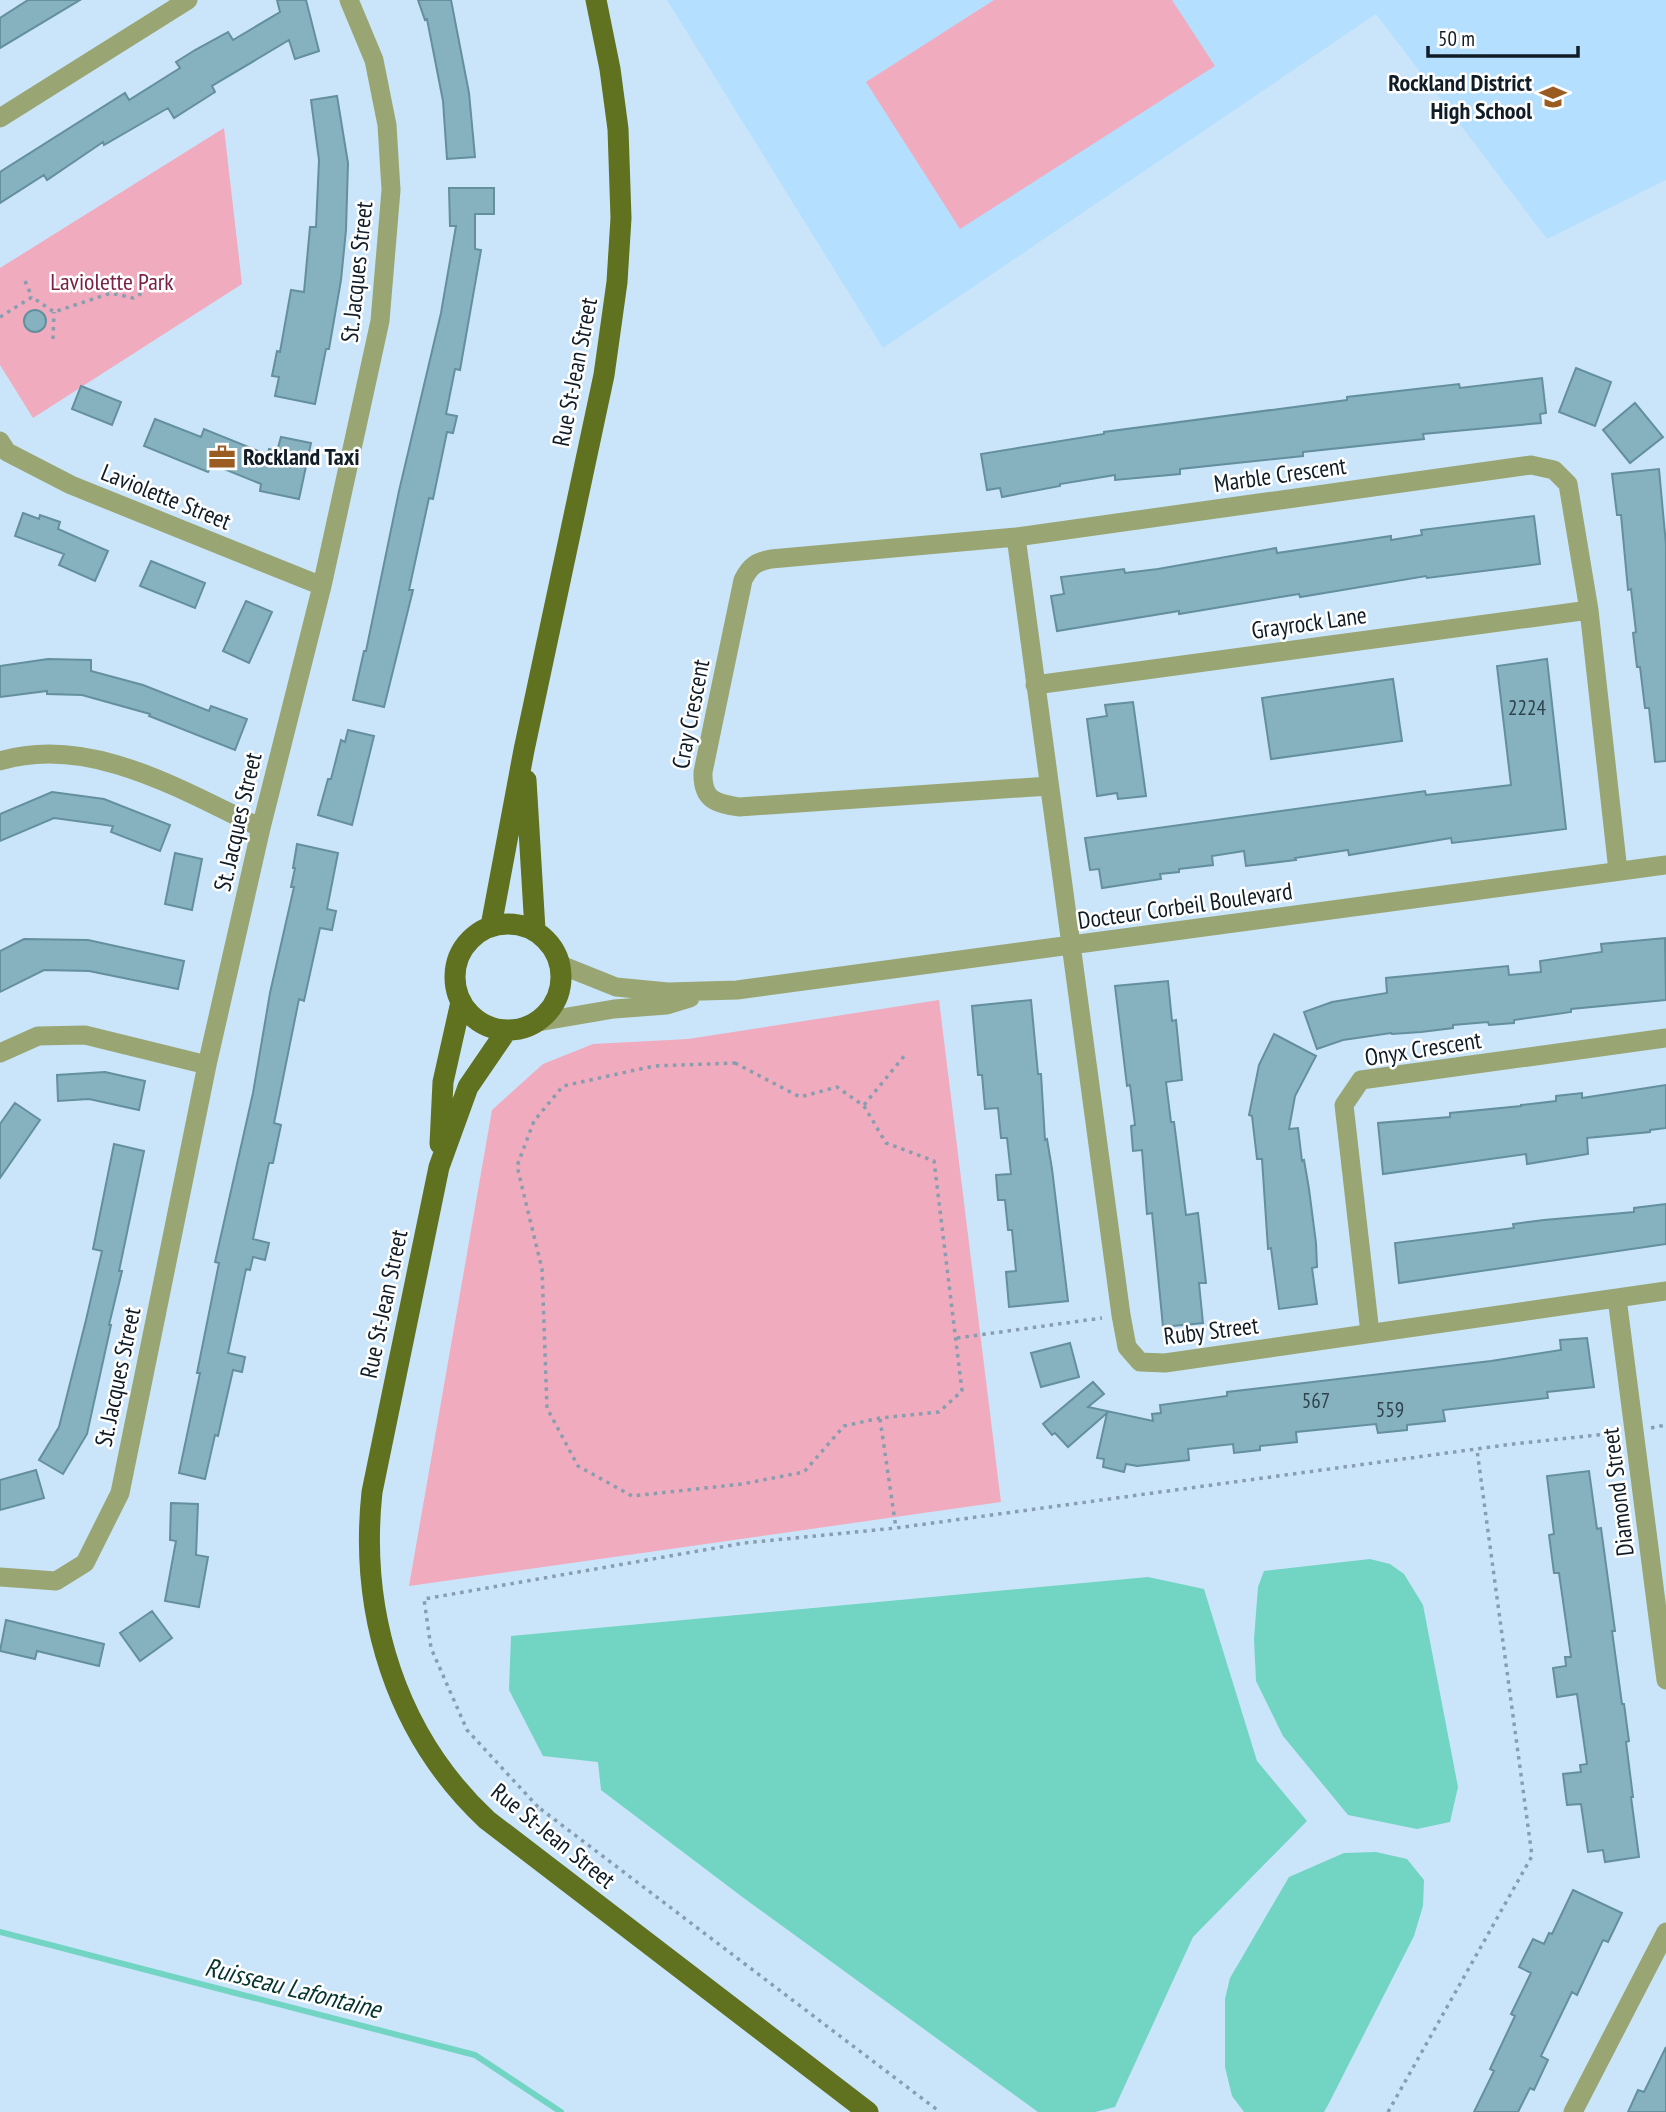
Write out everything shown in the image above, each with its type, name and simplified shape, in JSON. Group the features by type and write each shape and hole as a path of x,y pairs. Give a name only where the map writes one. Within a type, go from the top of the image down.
{"main road":[{"name":"Rue St-Jean Street","path":"439,1167 443,1082 461,1002 455,985 456,966 463,948 475,935 491,926 524,750 604,375 617,282 621,218 618,129 610,69 596,0"},
{"name":"Rue St-Jean Street","path":"524,750 535,930"},
{"path":"461,1002 473,1017 489,1027 507,1030 538,1022 550,1011 558,997 562,981 561,965 547,939 535,930 521,925 506,923 491,926"},
{"name":"Rue St-Jean Street","path":"507,1030 468,1087 439,1167 372,1492 370,1581 374,1614 391,1678 416,1730 472,1807 513,1842 868,2112"}],"street":[{"path":"0,118 188,0"},
{"name":"St. Jacques Street","path":"0,1577 57,1581 85,1563 120,1493 207,1065 261,828 322,586 380,321 391,190 387,125 374,60 349,0"},
{"name":"Laviolette Street","path":"2,451 71,485 322,586"},
{"name":"Marble Crescent","path":"1016,537 1531,465 1554,470 1568,484 1590,610 1618,871"},
{"path":"1016,537 1072,946"},
{"name":"Cray Crescent","path":"1016,537 756,562 743,580 703,784 706,793 713,800 739,807 1049,786"},
{"name":"Grayrock Lane","path":"1035,685 1590,610"},
{"path":"0,761 44,754 89,758 141,773 261,828"},
{"name":"Docteur Corbeil Boulevard","path":"561,965 616,987 668,992 711,992 812,981 1666,865"},
{"name":"Ruby Street","path":"1072,946 1121,1315 1127,1347 1140,1362 1165,1363 1666,1291"},
{"name":"Docteur Corbeil Boulevard","path":"538,1022 614,1009 667,1005 711,992"},
{"path":"0,1053 38,1036 85,1035 207,1065"},
{"name":"Onyx Crescent","path":"1370,1333 1343,1105 1361,1080 1666,1038"},
{"name":"Diamond Street","path":"1617,1298 1635,1430 1659,1567 1666,1680"},
{"path":"1573,2112 1666,1932"}],"path":[{"path":"25,281 32,297 54,312"},
{"path":"54,312 111,293 133,298 144,292"},
{"path":"0,317 32,297"},
{"path":"53,339 54,312"},
{"path":"864,1106 905,1055"},
{"path":"735,1063 800,1097 837,1087 864,1106 886,1143 934,1161 962,1391 939,1412 880,1418 844,1426 804,1472 741,1484 632,1496 578,1466 547,1408 542,1269 517,1166 534,1121 564,1086 654,1066 735,1063"},
{"path":"957,1338 1121,1315"},
{"path":"880,1418 896,1528"},
{"path":"940,2112 538,1807 467,1730 430,1648 424,1600 744,1543 896,1528 1635,1430"},
{"path":"1388,2112 1532,1856 1477,1450"},
{"path":"513,1842 538,1807"}],"shaded area":[{"path":"667,0 1666,0 1666,180 1547,239 1376,14 883,348"},
{"path":"1370,1559 1390,1564 1404,1574 1423,1605 1458,1787 1450,1822 1417,1829 1348,1815 1283,1736 1256,1681 1254,1639 1258,1587 1264,1571"},
{"path":"1148,1577 1204,1589 1257,1761 1307,1821 1193,1937 1115,2107 1095,2112 1038,2112 745,1899 601,1790 598,1762 543,1756 509,1690 511,1636"},
{"path":"1376,1852 1407,1859 1424,1880 1423,1906 1414,1936 1324,2112 1244,2112 1232,2096 1225,2067 1225,1999 1230,1978 1289,1877 1344,1853"}],"green space":[{"path":"994,0 1172,0 1215,66 960,229 866,82"},
{"name":"Laviolette Park","path":"224,128 242,284 33,418 0,365 0,268"},
{"path":"939,1000 1001,1502 409,1586 492,1110 543,1064 593,1044 688,1039"}],"building":[{"path":"28,0 80,0 0,48 0,18"},
{"path":"277,0 306,0 319,51 295,59 289,40 212,86 215,92 174,118 168,108 104,145 103,142 47,180 44,175 0,203 0,172 125,93 129,100 180,68 176,62 195,50 228,32 233,40 280,12"},
{"path":"418,0 451,0 469,93 475,157 447,159 443,101 427,19 425,20"},
{"path":"337,96 348,163 346,230 341,280 329,349 326,349 315,404 275,396 279,377 272,376 277,351 280,352 291,290 304,292 310,227 316,227 319,160 311,100"},
{"path":"449,188 494,188 494,214 475,214 475,249 481,250 460,370 455,369 446,414 457,416 453,433 447,432 433,499 429,498 409,590 413,590 384,707 353,700 441,313 456,226 450,226"},
{"path":"35,310 43,313 46,321 43,329 35,332 27,329 24,321 27,313"},
{"path":"1576,368 1611,382 1595,426 1559,412"},
{"path":"1542,378 1546,413 1540,414 1541,423 1423,434 1424,439 1303,452 1303,456 1180,469 1180,474 1115,480 1115,475 1002,497 1000,488 987,490 981,454 1104,432 1347,400 1347,397"},
{"path":"81,386 121,402 112,425 72,409"},
{"path":"1635,403 1663,437 1630,463 1603,430"},
{"path":"155,419 201,437 204,429 268,455 269,449 277,451 281,437 311,443 299,499 260,491 261,484 212,464 208,472 144,446"},
{"path":"1659,469 1666,545 1666,761 1655,762 1649,708 1645,708 1640,667 1637,667 1631,589 1628,590 1621,515 1617,515 1612,474"},
{"path":"23,513 60,522 58,529 108,551 95,581 59,565 64,554 15,536"},
{"path":"1534,516 1540,564 1426,576 1300,597 1299,594 1057,631 1051,596 1064,594 1061,577 1124,569 1125,573 1158,569 1276,548 1277,553 1391,536 1391,540 1422,535 1421,530"},
{"path":"151,561 205,583 195,608 140,586"},
{"path":"246,601 272,612 249,663 223,651"},
{"path":"48,659 91,660 91,671 143,685 209,711 211,706 247,719 235,750 149,716 150,714 82,695 47,694 47,691 0,697 0,666"},
{"path":"1547,659 1566,829 1452,843 1451,838 1349,855 1348,850 1246,866 1244,851 1212,856 1213,865 1160,874 1161,879 1102,888 1099,869 1090,870 1085,838 1425,791 1426,795 1511,785 1497,666"},
{"path":"1393,679 1402,741 1271,759 1262,698"},
{"path":"1133,702 1146,796 1118,799 1117,793 1097,796 1087,719 1107,716 1105,705"},
{"path":"348,730 374,736 352,825 318,815 341,740 345,742"},
{"path":"52,792 104,799 170,825 160,851 111,832 113,826 54,818 0,841 0,814"},
{"path":"297,844 338,853 327,909 336,911 332,930 320,928 304,1001 299,999 274,1123 281,1125 273,1163 269,1163 253,1239 269,1243 265,1260 253,1257 250,1270 246,1269 228,1353 245,1357 242,1372 233,1370 205,1479 179,1473 219,1263 215,1262 253,1093 270,993 294,887 291,887"},
{"path":"175,853 202,859 192,910 165,904"},
{"path":"1665,938 1666,1000 1571,1009 1571,1012 1514,1020 1514,1023 1489,1025 1488,1022 1453,1025 1453,1028 1421,1032 1391,1033 1343,1040 1317,1049 1304,1012 1332,1002 1387,993 1386,978 1508,966 1509,975 1541,972 1540,961 1602,952 1601,944"},
{"path":"24,939 88,940 184,961 178,989 89,971 44,970 0,992 0,951"},
{"path":"1168,981 1172,1021 1176,1020 1182,1080 1166,1082 1171,1122 1174,1122 1186,1215 1198,1213 1206,1283 1199,1283 1203,1323 1163,1327 1152,1213 1147,1214 1142,1150 1133,1151 1131,1126 1135,1125 1130,1085 1127,1086 1115,986"},
{"path":"1031,1000 1038,1074 1041,1074 1045,1140 1047,1139 1052,1169 1068,1301 1009,1307 1006,1272 1016,1271 1012,1230 1008,1230 1005,1200 998,1200 996,1175 1011,1174 1007,1138 1001,1138 998,1108 985,1109 982,1075 978,1075 972,1006"},
{"path":"1274,1034 1316,1056 1295,1096 1289,1129 1298,1128 1309,1189 1316,1243 1317,1267 1312,1268 1317,1304 1279,1309 1271,1248 1268,1249 1262,1159 1257,1159 1252,1116 1249,1115 1259,1065"},
{"path":"105,1072 145,1081 139,1110 89,1099 58,1101 57,1075"},
{"path":"1666,1085 1666,1128 1587,1138 1588,1154 1527,1164 1526,1154 1383,1174 1378,1123 1450,1117 1450,1113 1556,1101 1556,1096 1582,1093 1582,1098"},
{"path":"15,1103 40,1120 0,1178 0,1124"},
{"path":"114,1144 144,1151 119,1271 122,1271 87,1434 63,1474 39,1460 59,1427 86,1320 102,1251 93,1249"},
{"path":"1666,1204 1666,1244 1399,1283 1395,1243 1514,1228 1513,1224 1634,1212 1634,1208"},
{"path":"1587,1338 1594,1387 1547,1392 1548,1398 1443,1410 1445,1421 1407,1425 1407,1430 1378,1433 1376,1424 1296,1432 1297,1442 1260,1446 1260,1450 1234,1453 1233,1444 1188,1449 1189,1460 1137,1466 1126,1464 1124,1472 1103,1467 1104,1459 1097,1458 1107,1413 1068,1447 1043,1424 1093,1382 1104,1394 1088,1407 1153,1421 1152,1414 1161,1413 1160,1405 1227,1396 1227,1392 1491,1361 1561,1350 1560,1340"},
{"path":"1070,1343 1079,1377 1041,1387 1031,1353"},
{"path":"36,1470 44,1498 0,1510 0,1480"},
{"path":"1589,1471 1597,1529 1601,1528 1615,1631 1612,1631 1629,1741 1626,1742 1639,1857 1605,1862 1603,1850 1588,1852 1581,1804 1567,1805 1563,1774 1581,1772 1580,1765 1587,1764 1577,1694 1557,1697 1553,1668 1566,1666 1565,1657 1571,1657 1559,1573 1554,1573 1549,1535 1554,1534 1547,1476"},
{"path":"171,1503 198,1504 196,1555 208,1557 199,1607 165,1601 176,1541 170,1540"},
{"path":"152,1611 172,1638 140,1661 120,1633"},
{"path":"6,1620 104,1644 99,1666 37,1651 35,1659 0,1651"},
{"path":"1573,1890 1622,1913 1608,1942 1603,1940 1577,1995 1572,1992 1541,2056 1548,2060 1534,2090 1530,2088 1518,2112 1474,2112 1494,2071 1490,2069 1515,2016 1511,2014 1531,1973 1519,1967 1533,1939 1544,1944 1549,1933 1552,1934"},
{"path":"1666,2047 1666,2112 1628,2112 1638,2090 1644,2092"}],"waterway":[{"name":"Ruisseau Lafontaine","path":"0,1932 475,2055 561,2112"}],"place":[{"name":"Rockland District High School","path":"1553,97"},
{"name":"Rockland Taxi","path":"222,457"}]}
